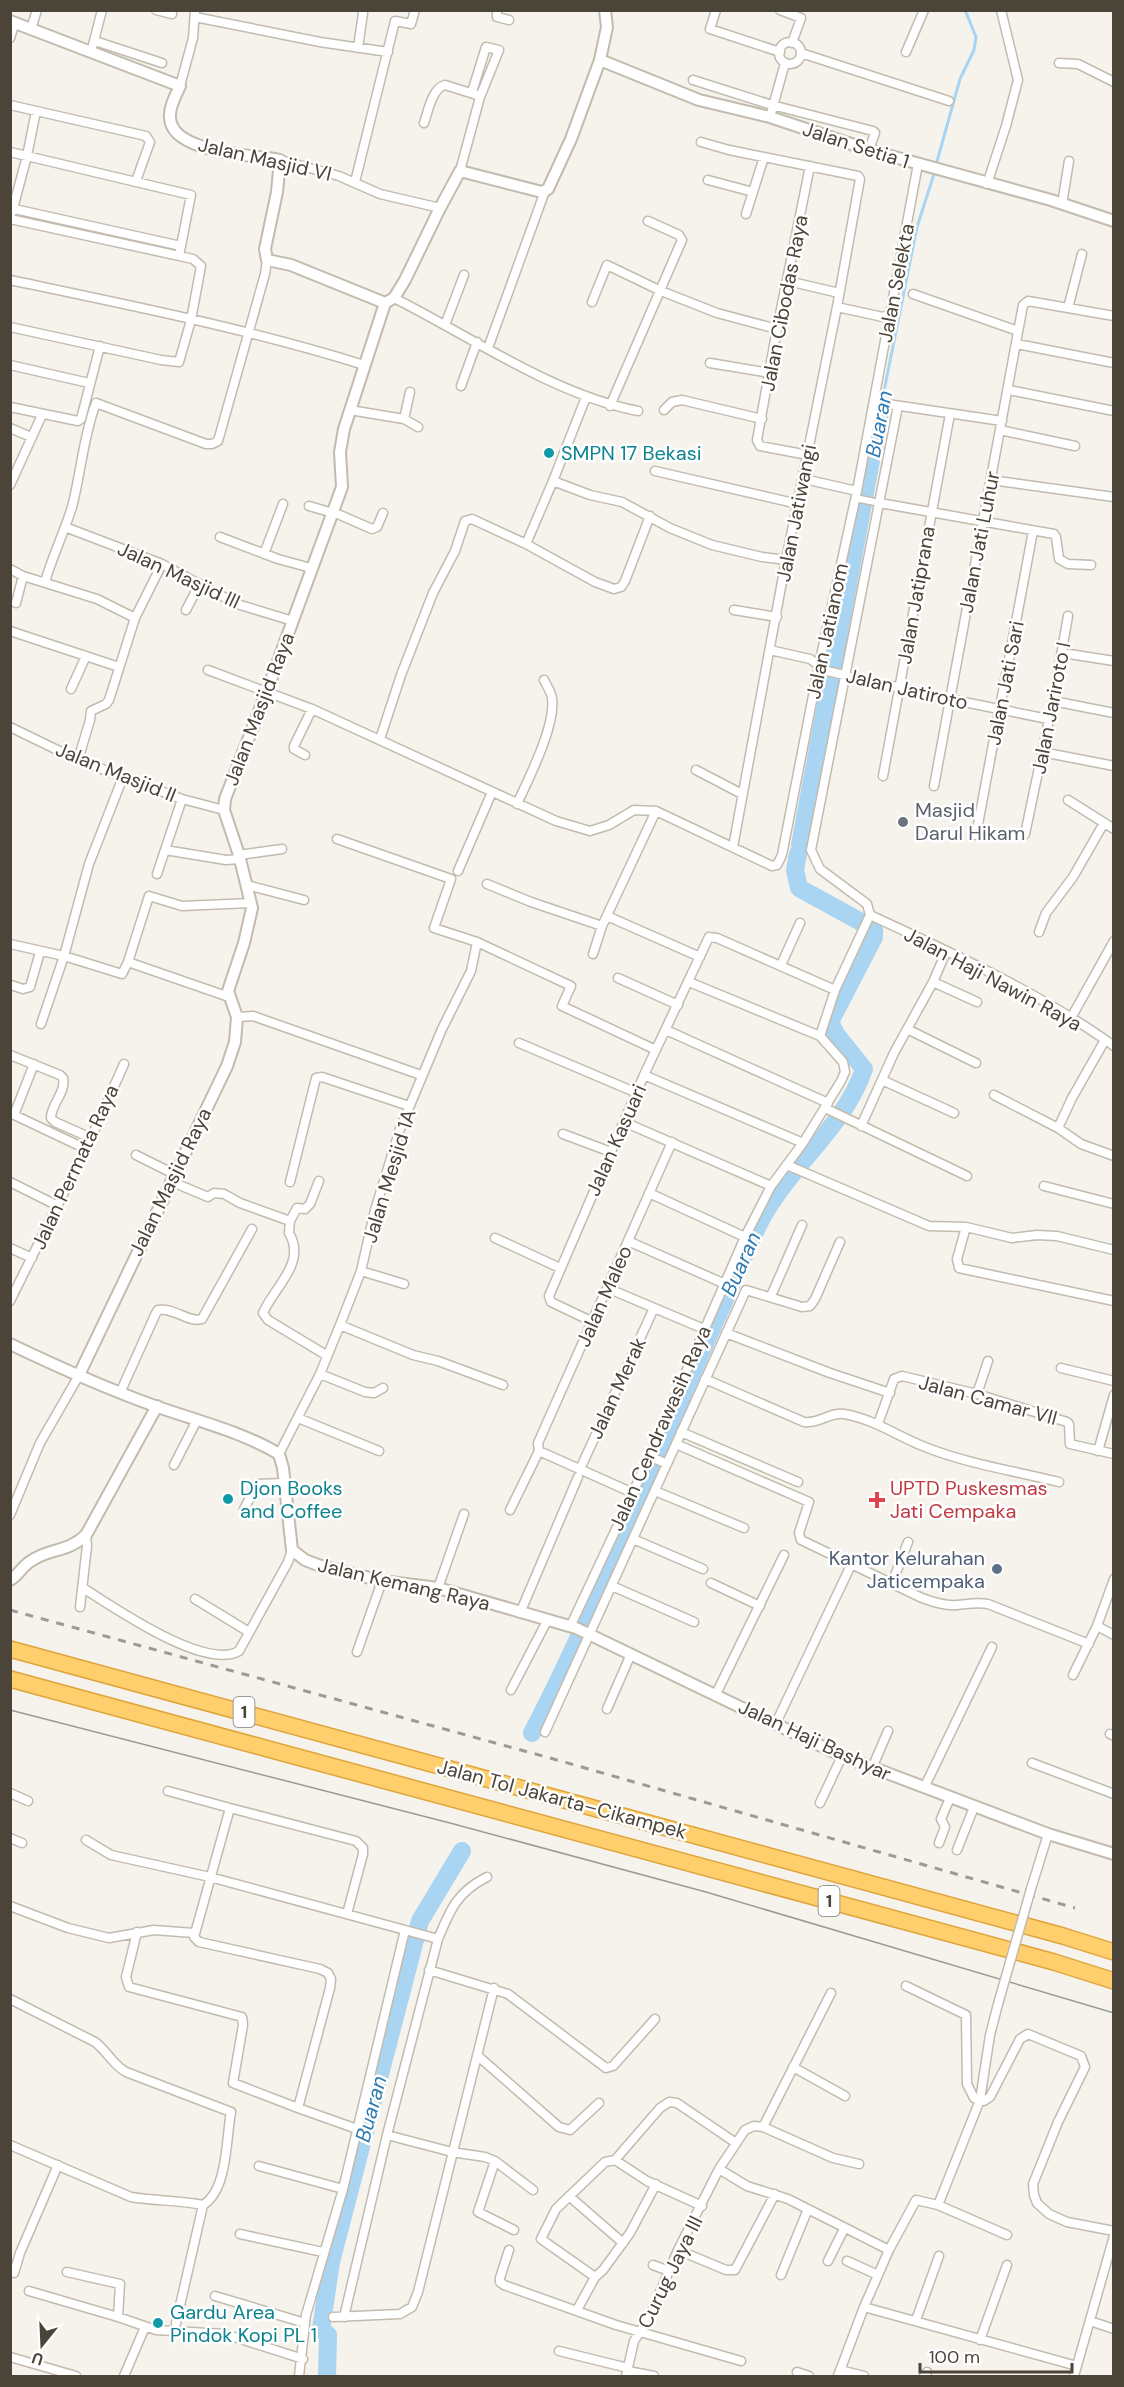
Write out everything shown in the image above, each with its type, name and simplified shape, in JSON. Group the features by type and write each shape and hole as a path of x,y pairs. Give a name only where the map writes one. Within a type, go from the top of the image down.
{"highway":[{"name":"Jalan Tol Jakarta–Cikampek","path":"10,1649 1063,1936 1113,1952"},
{"name":"Jalan Tol Jakarta–Cikampek","path":"10,1679 1054,1962 1113,1981"}],"street":[{"path":"31,29 37,10"},
{"path":"93,46 102,10"},
{"path":"156,10 172,14"},
{"path":"355,183 395,21 411,24 414,10"},
{"path":"497,10 497,17 509,21"},
{"path":"716,10 710,29 780,52 785,63 770,117"},
{"path":"780,10 801,18 792,43"},
{"path":"906,52 924,10"},
{"path":"987,184 1018,80 1001,10"},
{"path":"488,348 545,191 571,139 600,60 607,27 604,11"},
{"path":"358,48 363,13"},
{"path":"93,46 180,86 193,38 195,14 358,48 388,52"},
{"path":"10,38 13,21 31,29 162,63"},
{"path":"780,52 784,45 792,43 798,46 801,53 950,101"},
{"path":"476,95 499,50 486,47 460,171 545,191"},
{"path":"785,63 796,63 801,53"},
{"name":"Jalan Setia 1","path":"600,60 699,100 770,117 869,150 1062,204 1113,221"},
{"path":"1059,63 1077,64 1113,82"},
{"path":"693,80 772,105 873,131 875,134 869,150"},
{"path":"424,123 440,86 445,85 476,95"},
{"name":"Jalan Masjid VI","path":"180,86 170,118 172,128 185,141 219,151 280,160 320,169 380,194 440,208"},
{"path":"10,105 146,136 150,142 136,181"},
{"path":"10,327 176,363 181,359 201,266 193,259 11,219 36,111"},
{"path":"701,142 810,166"},
{"path":"10,152 191,195 178,256"},
{"path":"746,214 764,157"},
{"path":"45,582 79,477 86,432 96,403 206,444 216,443 265,274 267,260 265,249 277,192 280,160"},
{"path":"1062,204 1069,161"},
{"name":"Jalan Selekta","path":"877,403 890,314 918,164"},
{"name":"Jalan Jatiwangi","path":"733,847 860,179 858,176 810,166"},
{"name":"Jalan Cibodas Raya","path":"808,455 760,446 757,440 810,166"},
{"name":"Jalan Masjid Raya","path":"78,1377 227,1066 235,1042 237,1017 228,991 251,918 251,903 240,857 224,810 228,786 267,691 342,487 340,452 364,365 390,300 460,171"},
{"path":"708,180 753,192"},
{"path":"12,208 181,246"},
{"path":"610,406 682,238 648,221"},
{"path":"1082,254 1068,308 1113,316"},
{"path":"267,260 291,265 390,300 445,325 585,397 610,406 638,411"},
{"path":"591,302 607,265 661,291 717,313 777,329"},
{"path":"445,325 464,275"},
{"path":"10,280 191,320 324,352 364,365"},
{"path":"788,281 839,293"},
{"path":"913,294 1018,330"},
{"name":"Jalan Jati Luhur","path":"934,786 1023,305 1028,301 1068,308"},
{"path":"837,307 883,317 890,314"},
{"path":"461,386 477,342"},
{"path":"1017,344 1113,363"},
{"path":"10,407 42,415 78,421 81,419 100,346"},
{"path":"710,363 770,374"},
{"path":"10,365 89,383"},
{"path":"1009,390 1113,411"},
{"path":"404,419 410,392"},
{"path":"526,544 554,481 585,397"},
{"path":"664,410 672,402 682,400 762,419"},
{"path":"877,403 950,414 1075,446"},
{"name":"Jalan Jatianom","path":"733,847 772,866 777,865 781,860 877,403"},
{"path":"688,982 820,1036 835,990 869,918 867,904 820,869 811,850 841,674 878,503 895,406"},
{"path":"350,410 404,419 418,427"},
{"name":"Jalan Jatiprana","path":"883,776 950,414"},
{"path":"10,485 13,473 42,415"},
{"path":"10,428 32,437"},
{"path":"655,471 798,504"},
{"path":"804,479 878,503 1054,534 1059,559 1068,564 1090,565"},
{"path":"991,480 1113,497"},
{"path":"554,481 590,495 622,502 670,528 712,545 762,557 786,560"},
{"path":"264,554 284,504"},
{"path":"309,506 372,529 377,527 383,513"},
{"path":"380,739 400,675 433,593 455,551 465,521 472,519 526,544 595,582 614,589 621,587 625,581 650,516"},
{"name":"Jalan Masjid III","path":"65,526 162,564 237,604 293,621"},
{"name":"Jalan Jati Sari","path":"976,835 1033,531"},
{"path":"220,537 264,554 311,568"},
{"path":"78,760 91,711 108,702 135,618 162,564"},
{"path":"10,569 23,576 97,600 135,618"},
{"path":"16,603 23,576"},
{"path":"186,610 199,585"},
{"path":"734,610 777,616"},
{"name":"Jalan Jariroto I","path":"1025,834 1063,653 1068,616"},
{"path":"10,631 119,667"},
{"name":"Jalan Jatiroto","path":"771,650 810,659 823,668 841,674 1048,719"},
{"path":"1063,653 1113,661"},
{"path":"71,689 86,656"},
{"path":"208,670 312,709 556,821 590,831 609,825 634,810 656,811 733,847"},
{"path":"517,804 532,772 552,712 552,696 544,681"},
{"path":"1053,702 1113,713"},
{"path":"305,755 294,749 294,746 312,709"},
{"name":"Jalan Masjid II","path":"10,727 78,760 182,799 224,810"},
{"path":"1042,752 1113,766"},
{"path":"696,770 742,794"},
{"path":"41,1024 64,956 89,864 123,777"},
{"path":"458,871 492,792"},
{"path":"157,874 182,799"},
{"path":"1068,800 1113,829"},
{"path":"593,954 602,927 656,811"},
{"path":"1039,932 1046,913 1073,877 1104,823"},
{"path":"338,839 451,879 434,928 477,942 571,986 562,1006 656,1050"},
{"path":"165,850 226,860 282,849"},
{"path":"487,884 602,927"},
{"path":"247,885 304,900"},
{"path":"10,944 64,956 118,974 124,972 128,962 149,896 182,906 251,903"},
{"path":"607,916 700,957"},
{"name":"Jalan Haji Nawin Raya","path":"869,918 946,952 1071,1018 1113,1046"},
{"path":"800,923 782,965 835,990"},
{"name":"Jalan Kasuari","path":"593,1322 550,1300 549,1296 644,1075 709,938 717,938 782,965"},
{"path":"1071,1018 1113,941"},
{"name":"Jalan Mesjid 1A","path":"279,1454 320,1374 361,1271 375,1210 409,1106 471,971 477,942"},
{"path":"11,985 23,989 30,987 40,952"},
{"path":"861,1126 865,1112 933,982 946,952"},
{"path":"128,962 229,997"},
{"path":"618,978 678,1005"},
{"path":"933,982 977,1002"},
{"path":"237,1017 259,1018 422,1075"},
{"path":"907,1029 976,1063"},
{"path":"666,1030 826,1105 861,1126 967,1176"},
{"name":"Jalan Cendrawasih Raya","path":"573,1628 633,1493 657,1459 704,1329 745,1237 771,1186 789,1165 845,1072 843,1062 820,1036"},
{"path":"1060,1130 1105,1040"},
{"path":"519,1043 637,1093"},
{"path":"10,1055 60,1075 65,1083 51,1112 51,1118 91,1138"},
{"path":"34,1064 12,1114 86,1149"},
{"name":"Jalan Permata Raya","path":"10,1301 86,1149 124,1064"},
{"path":"644,1075 802,1143"},
{"path":"290,1182 316,1078 322,1077 409,1106"},
{"path":"882,1080 954,1113"},
{"path":"994,1095 1060,1130 1081,1144 1113,1156"},
{"path":"624,1122 771,1186"},
{"path":"563,1134 611,1152"},
{"name":"Jalan Maleo","path":"510,1510 539,1451 538,1443 672,1142"},
{"path":"135,1155 208,1197 214,1193 224,1194 240,1203 290,1221"},
{"path":"789,1165 915,1222 943,1228 966,1227 1012,1238 1037,1235 1057,1236 1113,1250"},
{"path":"319,1181 310,1204 305,1209 297,1208 290,1221 289,1233 293,1240 294,1253 291,1270 263,1313 268,1320 326,1355"},
{"path":"10,1182 58,1206"},
{"path":"1044,1186 1113,1204"},
{"path":"649,1193 745,1237"},
{"path":"771,1296 802,1225"},
{"path":"966,1227 957,1260 959,1268 1113,1300"},
{"path":"120,1393 158,1310 167,1309 195,1320 202,1319 252,1229"},
{"path":"495,1238 560,1268"},
{"path":"628,1241 725,1284"},
{"path":"545,1732 655,1491 657,1459 676,1444 746,1290 802,1307 810,1306 840,1242"},
{"path":"10,1248 32,1258"},
{"path":"361,1271 404,1284"},
{"path":"607,1288 704,1329"},
{"name":"Jalan Merak","path":"520,1613 579,1473 654,1308"},
{"path":"340,1325 413,1355 438,1361 503,1385"},
{"path":"726,1333 780,1355 890,1393"},
{"path":"10,1344 78,1377 197,1420 279,1454"},
{"path":"977,1394 988,1361"},
{"path":"1061,1368 1113,1381"},
{"path":"320,1374 364,1392 374,1393 382,1388"},
{"name":"Jalan Camar VII","path":"878,1424 894,1379 902,1376 977,1394 1067,1422 1070,1424 1070,1444 1113,1454"},
{"path":"10,1515 40,1443 78,1377"},
{"path":"705,1379 804,1422 816,1422 830,1415 843,1414 878,1424 924,1447 970,1461 1059,1482"},
{"path":"1098,1450 1113,1395"},
{"path":"10,1580 19,1575 30,1561 71,1547 86,1535 157,1406"},
{"path":"298,1418 379,1451"},
{"path":"174,1465 197,1420"},
{"path":"681,1432 798,1482"},
{"path":"676,1444 809,1502 799,1533 801,1540 826,1553 938,1604 954,1605 977,1602 988,1604 1089,1644"},
{"path":"539,1451 579,1473 633,1493"},
{"name":"Jalan Kemang Raya","path":"279,1454 292,1550 311,1563 382,1581 438,1588 589,1634"},
{"path":"244,1509 257,1484 284,1483"},
{"path":"655,1491 744,1528"},
{"path":"438,1588 464,1514"},
{"path":"80,1606 86,1535"},
{"path":"633,1539 703,1569"},
{"path":"892,1582 908,1542"},
{"path":"83,1588 172,1641 215,1654 229,1655 239,1651 288,1562 292,1550"},
{"path":"716,1694 784,1555"},
{"path":"776,1723 852,1563"},
{"path":"1072,1675 1097,1626 1113,1579"},
{"path":"357,1652 382,1581"},
{"path":"711,1583 760,1606"},
{"path":"612,1586 694,1622"},
{"path":"195,1599 249,1632"},
{"path":"511,1690 547,1621"},
{"path":"1097,1626 1113,1635"},
{"name":"Jalan Haji Bashyar","path":"589,1634 842,1756 1048,1834 1113,1854"},
{"path":"924,1788 992,1647"},
{"path":"607,1709 632,1654"},
{"path":"872,1768 888,1731"},
{"path":"820,1803 842,1756"},
{"path":"1032,1763 1113,1794"},
{"path":"168,1791 356,1841 363,1848 363,1854 347,1914"},
{"path":"10,1793 28,1801"},
{"path":"939,1843 945,1827 941,1819 950,1798"},
{"path":"957,1850 974,1807"},
{"path":"230,1808 194,1933 199,1942 320,1969 328,1973 331,1979 330,1988 298,2108"},
{"path":"938,2205 980,2100 990,2035 1048,1834"},
{"path":"10,1838 22,1843"},
{"path":"87,1840 111,1855 210,1877 435,1938"},
{"path":"344,2316 435,1938 451,1908 463,1893 471,1885 487,1877"},
{"path":"10,1906 68,1928 97,1935 119,1937 154,1930 194,1933"},
{"path":"299,2376 308,2318 323,2252 343,2189 408,1931"},
{"path":"138,1932 126,1977 129,1987 242,2018 243,2025 233,2083 357,2129"},
{"path":"429,1970 494,1988 520,2001 606,2068 613,2066 655,2019"},
{"path":"906,1986 966,2014 967,2084 974,2098 984,2101 990,2097 1024,2035 1028,2034 1081,2056 1085,2067 1058,2122 1033,2184 1034,2195 1037,2203 1058,2218 1067,2222 1113,2231"},
{"path":"333,2317 400,2314 412,2307 418,2292 494,1988"},
{"path":"831,1993 762,2127 833,2158 860,2164"},
{"path":"10,1999 95,2042 103,2048 114,2064 126,2072 231,2112 218,2188 212,2198 203,2205 176,2323"},
{"path":"478,2056 550,2120 565,2129 570,2130 599,2103"},
{"path":"793,2067 845,2096"},
{"path":"595,2277 541,2239 556,2209 605,2162 615,2160 660,2108 669,2103 677,2103 736,2143"},
{"name":"Curug Jaya III","path":"628,2372 632,2347 649,2318 678,2250 719,2169 749,2127 762,2127"},
{"path":"387,2135 453,2152 485,2157 495,2161 533,2190"},
{"path":"10,2145 131,2197 203,2205"},
{"path":"615,2160 656,2184 702,2206"},
{"path":"495,2161 478,2212 514,2230"},
{"path":"14,2273 20,2253 58,2165"},
{"path":"260,2166 343,2189"},
{"path":"719,2169 747,2186 775,2194 890,2250"},
{"path":"578,2310 595,2277 630,2234 656,2184"},
{"path":"678,2250 726,2270 735,2270 775,2194"},
{"path":"569,2196 623,2243"},
{"path":"864,2376 839,2373 864,2307 916,2200 938,2205 1007,2235"},
{"path":"781,2275 808,2210"},
{"path":"828,2261 844,2229"},
{"path":"240,2234 323,2252"},
{"path":"1074,2376 1113,2236"},
{"path":"509,2250 500,2282 641,2332 741,2361"},
{"path":"916,2320 939,2256"},
{"path":"847,2260 878,2276"},
{"path":"653,2265 669,2271"},
{"path":"980,2340 1007,2265"},
{"path":"67,2272 120,2284 122,2287 118,2317"},
{"path":"33,2292 145,2327 174,2333 225,2334 303,2359"},
{"path":"215,2296 308,2318"},
{"path":"864,2307 1077,2366"},
{"path":"1090,2321 1113,2329"},
{"path":"124,2376 145,2327"},
{"path":"559,2351 628,2372 654,2376"},
{"path":"10,2357 76,2376"},
{"path":"797,2372 809,2376"}],"waterway":[{"name":"Buaran","path":"936,165 960,79 974,50 976,37 965,10"},
{"name":"Buaran","path":"882,401 917,227 935,171"},
{"name":"Buaran","path":"800,845 882,401"},
{"name":"Buaran","path":"532,1733 581,1633 762,1218 787,1181 844,1109 864,1069 836,1034 830,1022 874,937 874,929 799,888 795,870 798,854"},
{"name":"Buaran","path":"327,2376 328,2335 321,2329 331,2262 420,1921 462,1851"}],"tram line":[{"path":"10,1710 450,1823 706,1892 1114,2013"}],"railway":[{"path":"10,1610 550,1758 1075,1908"}],"place":[{"name":"SMPN 17 Bekasi","path":"549,453"},
{"name":"Masjid Darul Hikam","path":"903,822"},
{"name":"Djon Books and Coffee","path":"228,1499"},
{"name":"UPTD Puskesmas Jati Cempaka","path":"877,1500"},
{"name":"Kantor Kelurahan Jaticempaka","path":"997,1569"},
{"name":"Gardu Area Pindok Kopi PL 1","path":"158,2323"}]}
